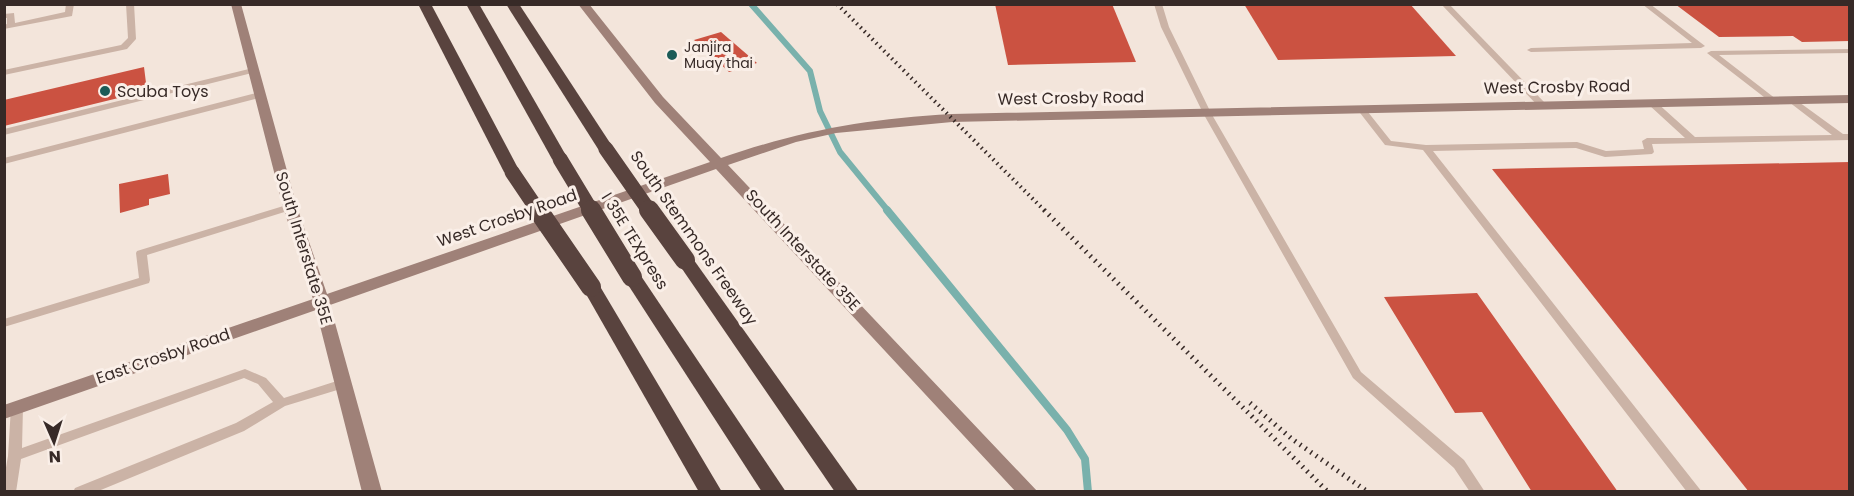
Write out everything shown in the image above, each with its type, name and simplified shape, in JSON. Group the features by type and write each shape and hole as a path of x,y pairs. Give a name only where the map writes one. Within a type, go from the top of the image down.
{"highway":[{"path":"424,4 512,172 591,287 711,492"},
{"name":"I 35E TEXpress","path":"472,4 560,159 632,277 775,492"},
{"name":"South Stemmons Freeway","path":"512,4 606,149 848,492"}],"street":[{"name":"South Interstate 35E","path":"236,4 290,207 321,300 372,492"},
{"name":"South Interstate 35E","path":"583,4 659,100 959,415 1029,492"},
{"name":"West Crosby Road","path":"321,300 722,164 797,136 862,124 952,118 1850,99"},
{"name":"East Crosby Road","path":"11,410 321,300"}],"lane":[{"path":"4,15 11,15 8,26 69,14 70,4"},
{"path":"4,73 124,47 132,39 130,4"},
{"path":"1158,4 1165,27 1207,113 1356,375 1459,464 1478,492"},
{"path":"1444,4 1542,105"},
{"path":"1646,4 1773,101"},
{"path":"1531,50 1700,45"},
{"path":"1711,54 1850,51"},
{"path":"4,132 253,70"},
{"path":"4,161 260,95"},
{"path":"1792,100 1845,137"},
{"path":"1652,103 1693,140"},
{"path":"1361,109 1388,143 1426,148 1577,145 1605,154 1649,152 1647,141 1845,137"},
{"path":"1426,148 1695,492"},
{"path":"4,323 145,280 141,253 290,207"},
{"path":"15,456 246,372 262,381 281,403"},
{"path":"80,492 240,427 281,403 343,384"},
{"path":"9,492 15,456 11,410"}],"building":[{"path":"995,4 1112,4 1136,62 1008,65"},
{"path":"1244,4 1410,4 1456,56 1278,60"},
{"path":"1675,4 1850,4 1850,41 1802,42 1793,36 1719,37"},
{"path":"721,32 757,63 729,72 694,40"},
{"path":"144,67 147,91 4,126 4,100"},
{"path":"1850,162 1850,492 1749,492 1492,169"},
{"path":"168,174 170,194 149,199 149,205 120,213 119,184"},
{"path":"1477,293 1618,492 1532,492 1482,412 1455,413 1384,297"}],"waterway":[{"path":"751,4 810,71 820,111 840,152 889,212"},
{"path":"887,210 1067,430 1085,459 1088,492"}],"railway":[{"path":"837,4 1046,212"},
{"path":"1044,210 1328,492"},
{"path":"1250,403 1292,439 1368,492"}],"place":[{"name":"Janjira Muay thai","path":"672,55"},
{"name":"Scuba Toys","path":"105,91"}]}
